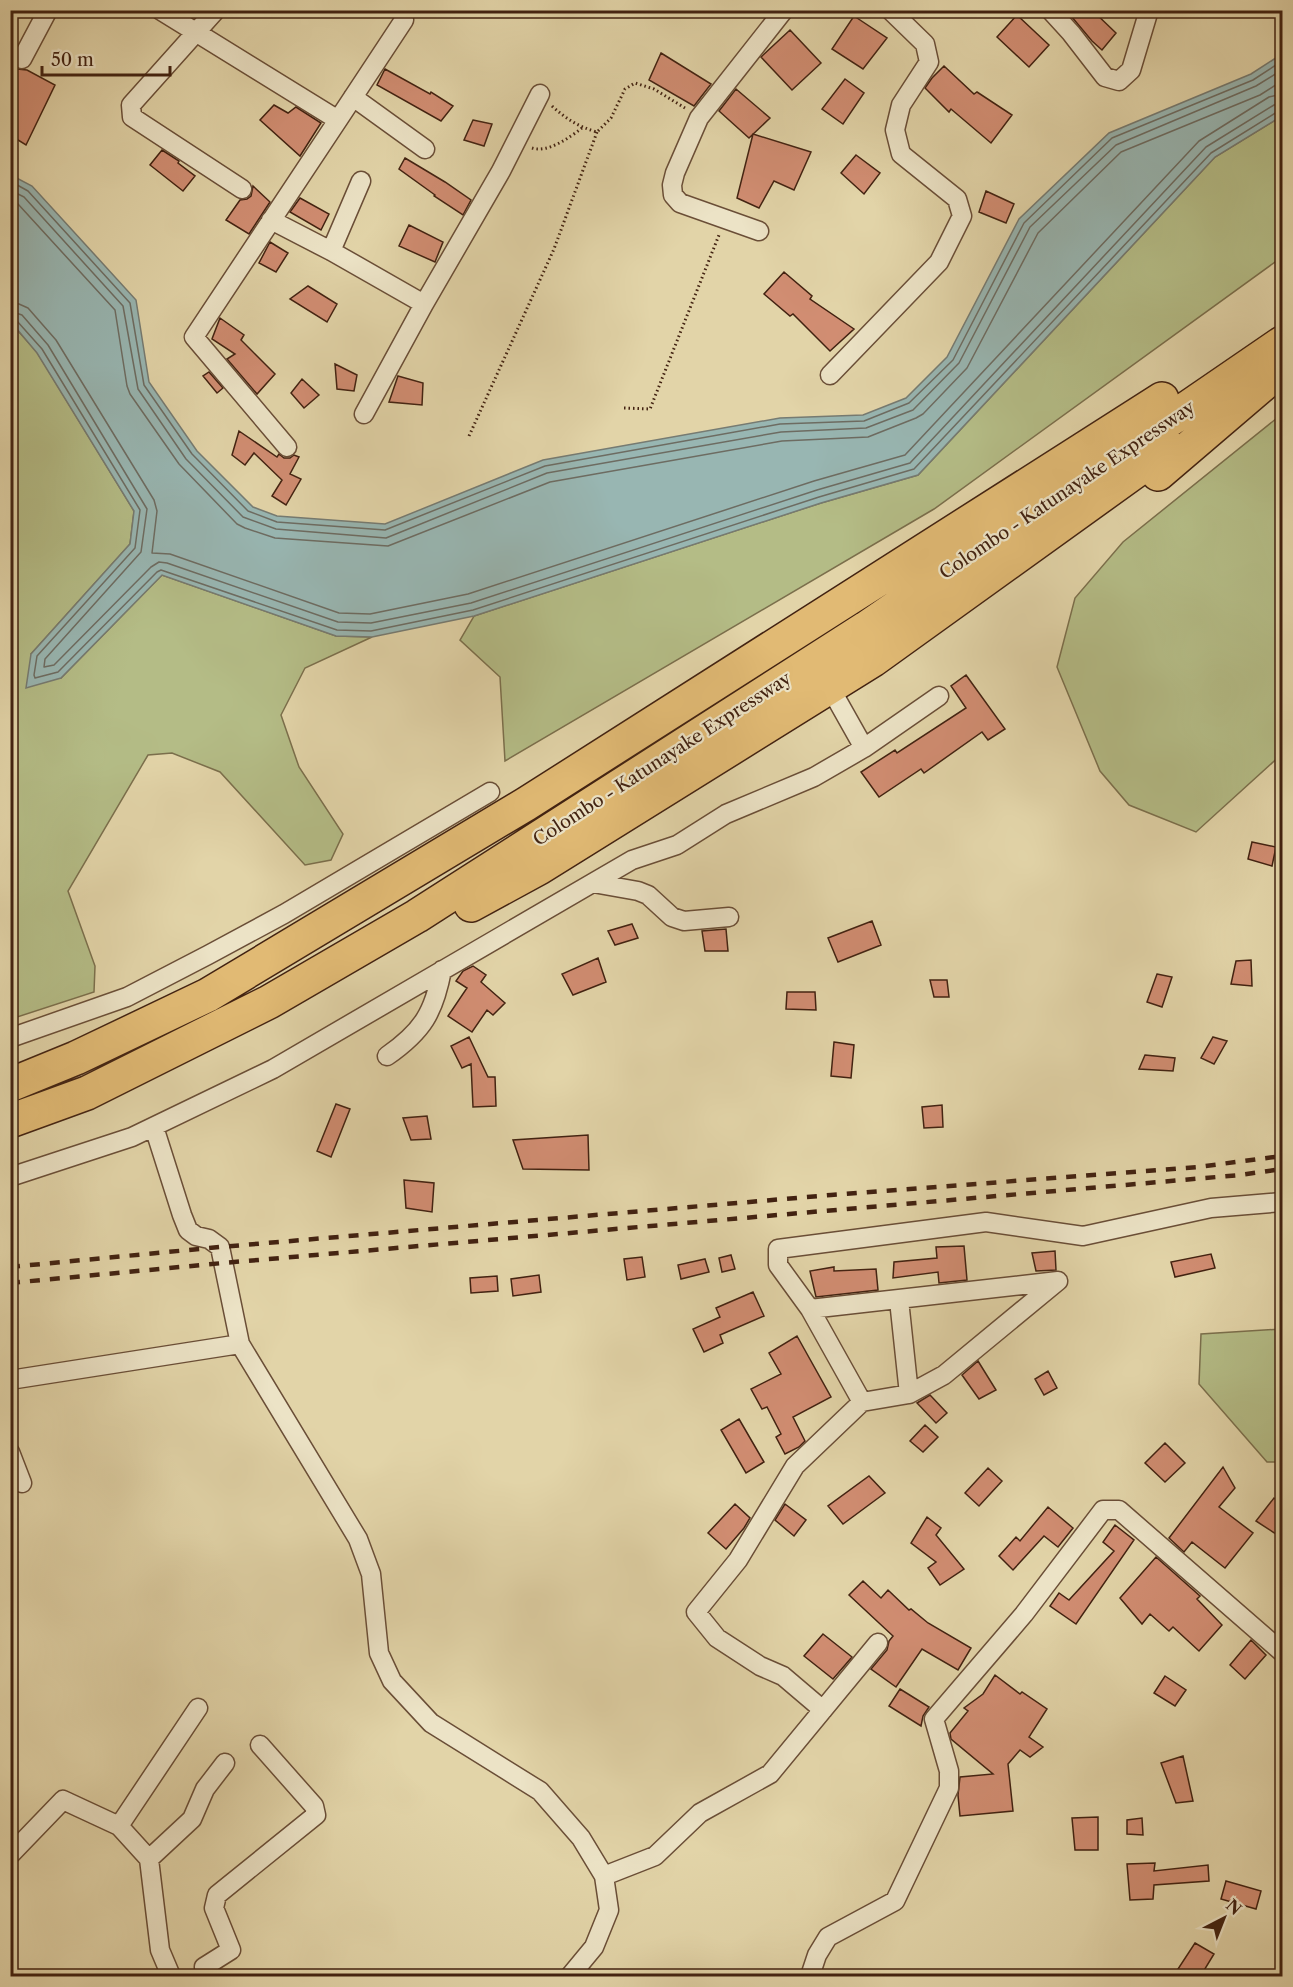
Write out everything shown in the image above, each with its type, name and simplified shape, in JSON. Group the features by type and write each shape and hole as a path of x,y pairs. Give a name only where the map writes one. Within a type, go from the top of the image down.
{"highway":[{"name":"Colombo - Katunayake Expressway","path":"10,1085 76,1058 208,995 526,804 1240,349 1282,318"},
{"name":"Colombo - Katunayake Expressway","path":"10,1121 87,1093 255,1009 417,916 866,627 1282,343"},
{"path":"324,970 455,901 864,647 1282,353"},
{"path":"417,934 543,877 661,811 837,700 1163,470 1282,367"},
{"path":"255,1009 379,956 539,868 873,660 1282,367"}],"street":[{"path":"22,59 48,10"},
{"path":"160,10 338,120"},
{"path":"216,10 131,105 132,117 242,189"},
{"path":"759,231 680,203 673,195 672,185 699,118 784,10"},
{"path":"830,375 939,262 962,216 957,199 901,153 895,130 901,105 929,62 925,44 890,10"},
{"path":"1050,10 1105,77 1119,81 1131,70 1149,10"},
{"path":"287,447 194,337 404,21"},
{"path":"364,414 501,171 540,94"},
{"path":"353,97 426,149"},
{"path":"331,251 361,181"},
{"path":"272,220 424,304"},
{"path":"10,1177 132,1137 273,1069 632,860 684,841 726,814 814,777 864,748 939,696"},
{"path":"837,700 864,748"},
{"path":"10,1038 127,997 208,956 284,914 490,792"},
{"path":"594,883 648,895 672,917 684,921 729,917"},
{"path":"387,1056 410,1041 427,1018 437,993 441,970"},
{"path":"154,1127 188,1230 196,1236 209,1239 220,1247 240,1344 358,1539 370,1575 379,1653 392,1681 431,1723 540,1791 581,1838 604,1876 609,1910 594,1947 570,1977"},
{"path":"862,1402 810,1309 778,1265 778,1249 986,1222 1083,1236 1211,1208 1282,1202"},
{"path":"810,1309 1058,1281 944,1375 909,1394 862,1402 795,1467 738,1560 696,1612 717,1638 760,1666 783,1676 823,1710"},
{"path":"899,1300 909,1394"},
{"path":"10,1380 240,1344"},
{"path":"10,1452 22,1483"},
{"path":"810,1977 817,1955 828,1936 895,1901 949,1788 950,1771 934,1719 1024,1614 1103,1510 1119,1510 1282,1652"},
{"path":"604,1876 656,1856 700,1813 770,1774 878,1643"},
{"path":"120,1826 198,1708"},
{"path":"205,1977 204,1967 231,1950 214,1908 217,1895 316,1815 314,1806 260,1745"},
{"path":"149,1859 192,1819 205,1789 225,1763"},
{"path":"10,1855 63,1800 120,1826 149,1859 160,1950 171,1977"}],"path":[{"path":"469,436 554,249 597,132 611,118 625,89 635,83 654,89 699,118"},
{"path":"540,94 562,116 582,128 597,132"},
{"path":"516,143 538,150 565,141 582,128"},
{"path":"624,408 650,409 725,220"}],"green space":[{"path":"1282,116 1282,257 934,509 505,761 500,677 460,640 474,616 821,503 918,475 1215,157"},
{"path":"10,322 37,352 134,511 130,544 31,654 61,678 162,575 336,636 372,637 305,668 281,715 299,767 343,834 331,860 305,865 220,772 172,753 148,755 68,891 95,966 94,992 11,1019"},
{"path":"1282,414 1282,754 1196,832 1129,805 1100,771 1057,667 1075,598 1123,542"},
{"path":"1282,1329 1282,1462 1267,1462 1199,1384 1201,1334"}],"water":[{"path":"1282,54 1282,116 1215,157 918,475 821,503 474,616 372,637 336,636 162,575 61,678 26,688 31,654 130,544 134,511 37,353 11,322 11,175 32,186 136,300 149,382 197,451 253,507 277,516 385,524 543,460 780,418 863,415 906,398 947,357 1019,219 1109,133 1251,74"}],"building":[{"path":"1066,10 1092,10 1116,33 1102,50"},
{"path":"1017,15 1049,45 1029,67 997,37"},
{"path":"854,16 887,38 863,69 832,49"},
{"path":"790,30 821,63 792,90 761,57"},
{"path":"661,53 711,84 694,106 649,80"},
{"path":"10,63 17,69 27,70 55,85 26,145 10,135"},
{"path":"944,66 974,94 977,92 1012,115 991,143 951,109 949,112 925,88"},
{"path":"385,69 453,106 441,121 377,85"},
{"path":"845,79 864,93 843,124 822,109"},
{"path":"736,89 770,118 749,138 719,111"},
{"path":"274,105 288,113 296,107 321,123 300,156 260,120"},
{"path":"473,120 492,124 484,146 464,140"},
{"path":"753,134 811,152 794,190 774,181 759,208 737,198"},
{"path":"162,150 179,161 178,163 195,176 183,191 150,165"},
{"path":"856,155 880,173 864,194 841,173"},
{"path":"405,158 471,200 463,215 399,169"},
{"path":"253,186 270,202 249,234 226,220 240,200 251,196"},
{"path":"986,191 1014,204 1006,223 979,212"},
{"path":"300,198 329,214 321,230 290,212"},
{"path":"409,225 443,242 435,262 399,246"},
{"path":"270,242 288,253 276,272 259,263"},
{"path":"784,272 812,296 810,299 854,329 830,351 793,314 790,316 764,294"},
{"path":"308,286 337,304 327,322 290,299"},
{"path":"220,318 244,335 241,340 275,374 257,394 227,359 235,354 212,339"},
{"path":"335,364 357,375 354,391 337,389"},
{"path":"209,372 223,388 217,393 203,376"},
{"path":"398,376 423,383 422,405 389,402"},
{"path":"302,379 319,395 304,408 291,393"},
{"path":"239,431 277,457 279,454 284,458 294,455 299,457 290,474 301,479 286,505 272,496 282,480 254,453 245,465 232,455"},
{"path":"966,675 1005,729 988,740 982,732 924,773 921,769 879,797 861,772 895,750 897,753 966,708 951,686"},
{"path":"1252,842 1276,847 1272,866 1248,859"},
{"path":"872,921 881,945 838,962 828,938"},
{"path":"632,924 638,938 615,945 608,931"},
{"path":"726,929 728,951 705,951 702,931"},
{"path":"598,958 606,982 573,995 562,974"},
{"path":"1251,960 1252,986 1231,984 1236,961"},
{"path":"473,966 486,975 481,982 505,1003 493,1015 487,1010 472,1032 448,1016 467,988 456,981 463,971"},
{"path":"1157,974 1172,977 1162,1007 1147,1002"},
{"path":"930,980 947,980 949,997 934,997"},
{"path":"787,992 815,992 816,1010 786,1009"},
{"path":"469,1037 488,1077 495,1077 496,1106 473,1107 471,1064 462,1068 451,1046"},
{"path":"1213,1037 1227,1041 1214,1064 1201,1058"},
{"path":"834,1042 854,1045 851,1078 831,1076"},
{"path":"1145,1055 1175,1058 1173,1071 1139,1069"},
{"path":"336,1104 350,1109 331,1157 317,1151"},
{"path":"942,1105 943,1127 924,1128 922,1107"},
{"path":"427,1116 431,1139 411,1140 403,1118"},
{"path":"588,1135 589,1170 523,1169 513,1140"},
{"path":"404,1180 434,1183 432,1212 406,1208"},
{"path":"964,1246 967,1280 939,1283 938,1272 893,1278 894,1262 937,1258 936,1247"},
{"path":"1055,1251 1056,1270 1036,1271 1032,1253"},
{"path":"1211,1254 1215,1268 1175,1277 1171,1262"},
{"path":"731,1255 735,1269 722,1272 719,1258"},
{"path":"642,1257 645,1277 627,1280 624,1259"},
{"path":"705,1259 709,1272 681,1279 678,1265"},
{"path":"834,1267 834,1271 876,1269 878,1290 816,1297 810,1271"},
{"path":"539,1275 541,1292 513,1296 511,1279"},
{"path":"497,1276 498,1291 471,1293 470,1278"},
{"path":"753,1292 764,1316 720,1335 723,1343 704,1352 693,1329 720,1317 716,1308"},
{"path":"797,1336 831,1397 793,1417 805,1441 785,1454 776,1437 781,1434 767,1407 762,1409 751,1389 781,1374 769,1353"},
{"path":"978,1361 996,1390 979,1399 962,1375"},
{"path":"1048,1371 1057,1388 1044,1395 1035,1379"},
{"path":"930,1395 947,1413 936,1423 917,1403"},
{"path":"739,1419 764,1462 746,1473 721,1430"},
{"path":"925,1425 938,1437 923,1452 910,1441"},
{"path":"1165,1443 1185,1463 1165,1482 1145,1463"},
{"path":"1223,1467 1235,1488 1219,1507 1253,1533 1225,1568 1192,1542 1184,1552 1169,1538"},
{"path":"988,1468 1002,1481 979,1506 965,1493"},
{"path":"869,1476 885,1493 843,1524 828,1506"},
{"path":"1274,1498 1282,1504 1282,1538 1256,1521"},
{"path":"735,1504 750,1518 726,1549 708,1533"},
{"path":"785,1504 806,1520 794,1536 775,1520"},
{"path":"1048,1507 1073,1528 1058,1547 1044,1536 1013,1570 999,1556 1016,1537 1020,1541"},
{"path":"927,1517 941,1528 936,1535 964,1569 940,1585 928,1568 936,1562 911,1543"},
{"path":"1115,1525 1134,1540 1076,1624 1050,1606 1059,1593 1069,1600 1114,1551 1103,1542"},
{"path":"1156,1557 1200,1596 1197,1599 1222,1625 1199,1651 1173,1627 1169,1631 1150,1614 1142,1624 1120,1598"},
{"path":"863,1581 881,1598 888,1590 909,1610 911,1609 928,1623 971,1648 958,1670 922,1649 896,1687 871,1669 887,1650 893,1636 849,1595"},
{"path":"823,1634 852,1657 833,1679 804,1656"},
{"path":"1251,1640 1266,1655 1245,1679 1230,1665"},
{"path":"995,1675 1020,1694 1022,1692 1047,1709 1029,1737 1043,1747 1030,1757 1020,1750 1008,1764 1013,1811 960,1816 958,1795 960,1777 993,1774 951,1739 950,1733 968,1711 964,1708 983,1694"},
{"path":"1165,1676 1186,1690 1175,1706 1154,1693"},
{"path":"900,1689 929,1707 923,1716 921,1726 889,1706"},
{"path":"1183,1756 1193,1801 1176,1803 1161,1763"},
{"path":"1098,1817 1098,1850 1075,1850 1072,1818"},
{"path":"1142,1818 1143,1835 1127,1834 1127,1820"},
{"path":"1155,1863 1154,1871 1208,1865 1209,1881 1154,1885 1153,1899 1130,1900 1127,1864"},
{"path":"1226,1881 1261,1891 1256,1909 1221,1899"},
{"path":"1195,1943 1214,1954 1200,1977 1184,1977 1176,1972"}],"railway":[{"path":"10,1267 831,1195 1198,1167 1282,1156"},
{"path":"10,1283 1240,1175 1282,1169"}]}
